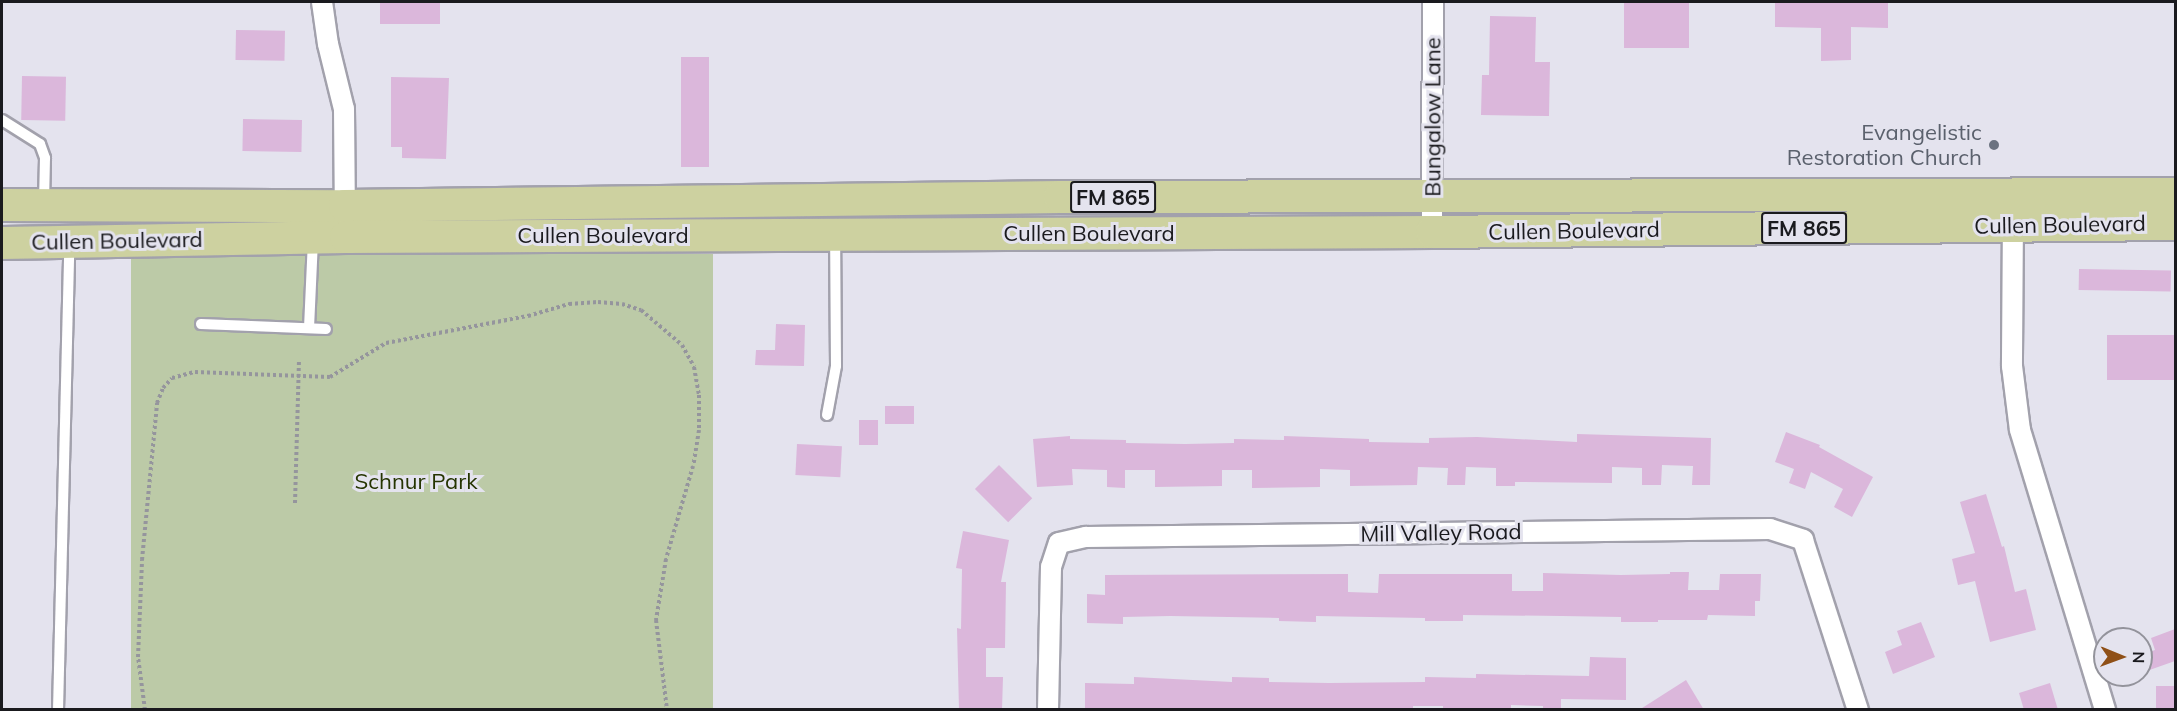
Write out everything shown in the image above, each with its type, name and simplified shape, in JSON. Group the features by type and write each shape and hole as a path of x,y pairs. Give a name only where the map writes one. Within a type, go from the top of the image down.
{"main road":[{"name":"Cullen Boulevard","path":"2,243 69,242 313,221 345,206 1060,197 1737,197 2013,192 2175,194"},
{"path":"1059,235 1060,197"},
{"path":"1736,229 1737,197"},
{"path":"691,202 691,236"},
{"name":"Cullen Boulevard","path":"2,205 44,205 313,221 346,237 1059,235 2175,224"}],"street":[{"path":"322,2 344,109 346,237"},
{"name":"Bungalow Lane","path":"1432,232 1433,2"},
{"path":"2013,192 2012,366 2020,430 2105,710"},
{"name":"Mill Valley Road","path":"1048,710 1051,567 1059,543 1086,537 1770,529 1803,540 1858,710"}],"lane":[{"path":"2,120 40,144 45,158 44,205"},
{"path":"309,328 313,221"},
{"path":"827,415 836,366 835,236"},
{"path":"58,710 69,242"},
{"path":"201,324 326,329"}],"path":[{"path":"145,710 138,657 142,560 154,425 163,388 172,378 195,372 330,377 386,343 528,316 569,304 622,304 641,310 658,322 681,345 694,367 699,395 699,429 693,466 678,514 658,594 658,650 668,710"},
{"path":"295,503 299,362"}],"green space":[{"name":"Schnur Park","path":"131,254 713,254 713,710 131,710"}],"building":[{"path":"380,2 440,2 440,24 380,24"},
{"path":"1624,2 1689,2 1689,48 1624,48"},
{"path":"1775,2 1888,2 1888,28 1851,27 1851,60 1821,61 1821,28 1775,27"},
{"path":"1490,16 1536,17 1535,62 1550,62 1549,116 1481,115 1482,75 1489,75"},
{"path":"236,30 285,31 284,61 235,60"},
{"path":"681,57 709,57 709,167 681,167"},
{"path":"22,76 66,77 65,121 21,120"},
{"path":"391,77 449,78 446,159 402,158 402,147 391,147"},
{"path":"243,119 302,120 301,152 242,151"},
{"path":"2079,269 2171,271 2171,292 2079,290"},
{"path":"776,324 805,325 804,366 755,365 756,350 775,350"},
{"path":"2107,335 2175,335 2175,380 2107,380"},
{"path":"885,406 914,406 914,424 885,424"},
{"path":"859,420 878,420 878,445 859,445"},
{"path":"1786,432 1820,445 1819,447 1873,477 1852,517 1834,507 1843,489 1811,472 1805,489 1789,483 1794,469 1775,462"},
{"path":"1577,434 1711,438 1710,485 1692,485 1693,466 1662,465 1661,485 1642,485 1642,468 1612,467 1612,483 1515,482 1515,486 1496,486 1496,468 1466,467 1465,485 1447,485 1448,468 1418,467 1417,485 1350,486 1350,470 1320,469 1320,487 1252,488 1252,470 1222,470 1222,486 1155,487 1155,470 1125,470 1125,488 1107,487 1107,470 1072,469 1073,485 1037,487 1033,439 1070,436 1070,439 1126,440 1126,443 1185,444 1234,443 1234,439 1284,440 1284,436 1369,439 1369,442 1429,443 1429,438 1477,437 1577,442"},
{"path":"797,444 842,446 840,477 795,475"},
{"path":"999,465 1032,498 1008,522 975,489"},
{"path":"1986,494 2002,547 2004,546 2015,592 2026,589 2036,630 1990,642 1975,581 1958,585 1952,559 1975,553 1960,502"},
{"path":"963,531 1009,540 1001,582 1006,582 1005,648 986,648 986,677 1003,677 1002,710 959,710 957,628 961,629 962,569 956,568"},
{"path":"1670,572 1689,572 1688,590 1719,590 1720,574 1761,574 1760,601 1755,601 1755,616 1708,615 1707,620 1621,622 1621,617 1463,615 1463,621 1425,621 1425,618 1316,616 1316,622 1279,621 1279,618 1170,616 1123,617 1123,624 1087,623 1087,594 1105,595 1105,575 1348,574 1348,592 1378,593 1379,574 1512,574 1512,591 1543,591 1543,573 1621,575 1670,574"},
{"path":"1921,622 1935,657 1893,674 1885,652 1902,645 1897,631"},
{"path":"2175,629 2175,661 2153,669 2153,651 2155,650 2153,637"},
{"path":"1590,657 1626,658 1626,700 1561,699 1561,710 1543,710 1543,706 1511,705 1511,710 1443,710 1443,706 1413,706 1413,710 1085,710 1085,683 1134,684 1134,677 1232,682 1232,677 1269,678 1269,682 1329,683 1425,682 1425,677 1476,678 1476,674 1589,676"},
{"path":"1686,680 1704,710 1639,710"},
{"path":"2050,683 2058,710 2024,710 2019,693"},
{"path":"2156,686 2175,686 2175,710 2156,710"}],"place":[{"name":"Evangelistic Restoration Church","path":"1994,145"}]}
